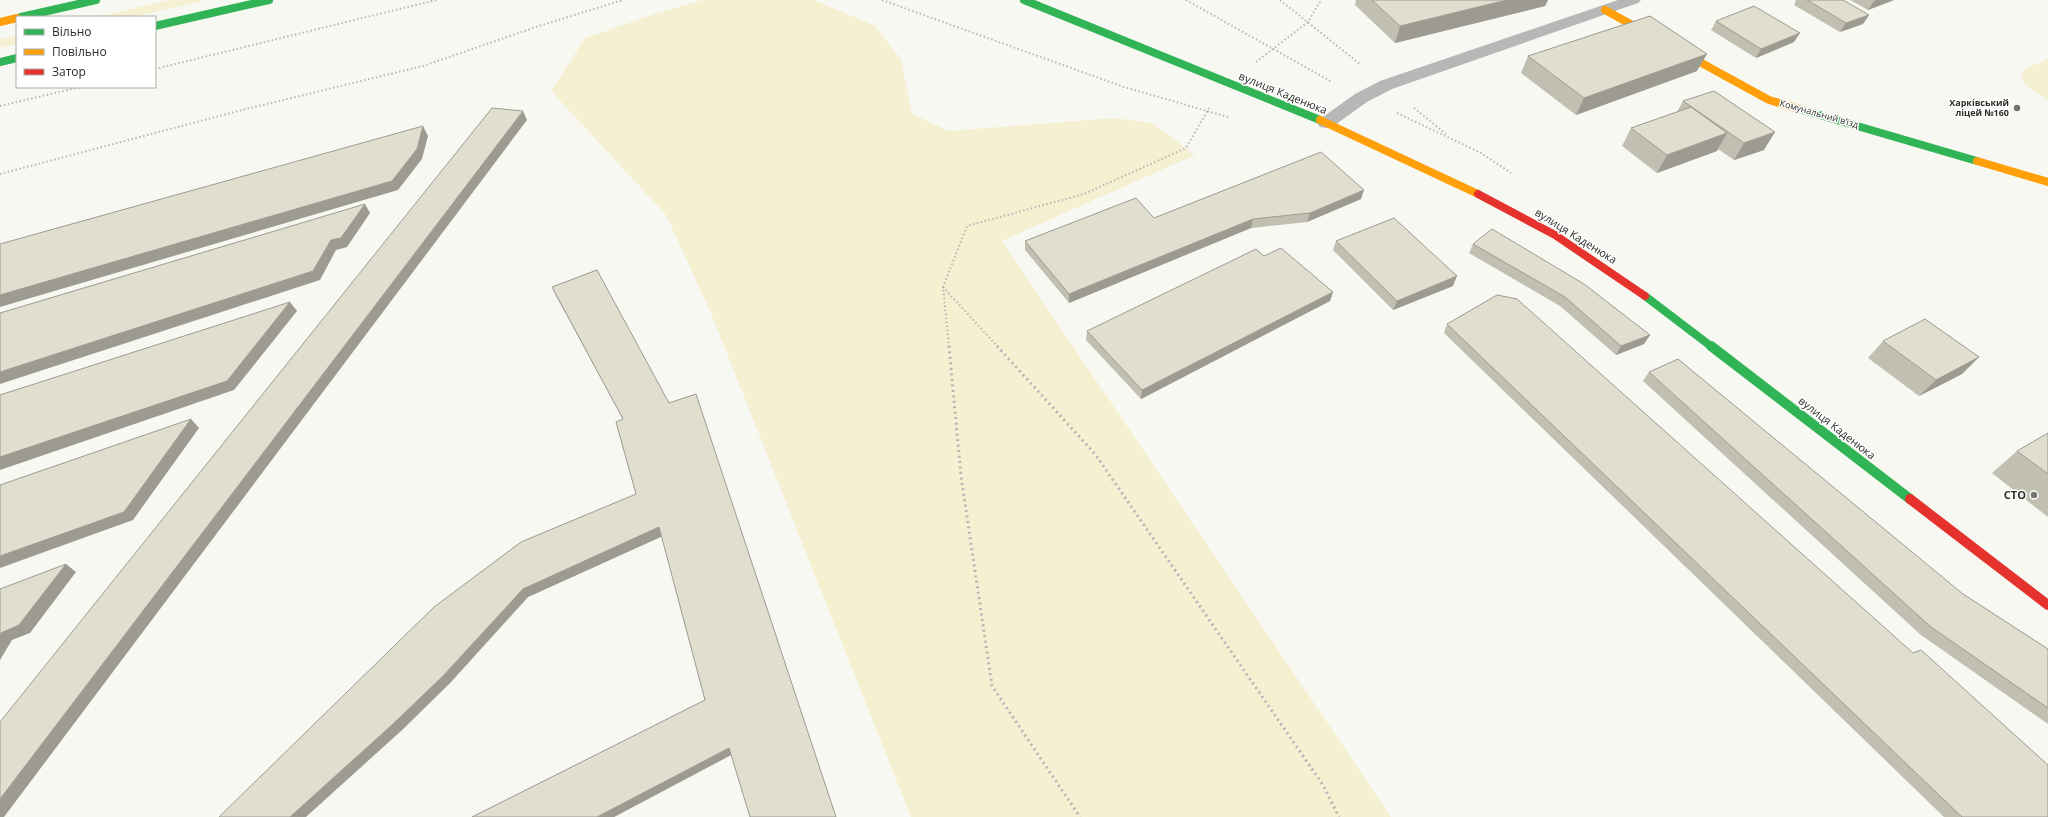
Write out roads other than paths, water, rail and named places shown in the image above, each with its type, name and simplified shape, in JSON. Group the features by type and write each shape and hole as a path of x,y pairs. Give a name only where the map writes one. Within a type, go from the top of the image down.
{"street":[{"path":"25,16 96,0"},
{"path":"156,26 269,0"},
{"name":"вулиця Каденюка","path":"1024,0 1326,123 1485,197 1555,235 1588,256 1646,297 2048,605"},
{"path":"1326,123 1362,98 1386,85 1633,0"},
{"name":"Комунальний в’їзд","path":"1605,10 1769,100 2048,182"},
{"path":"0,22 16,18"},
{"path":"0,62 16,58"}],"place":[{"name":"Харківський ліцей №160","path":"2017,108"},
{"name":"СТО","path":"2034,495"}]}
